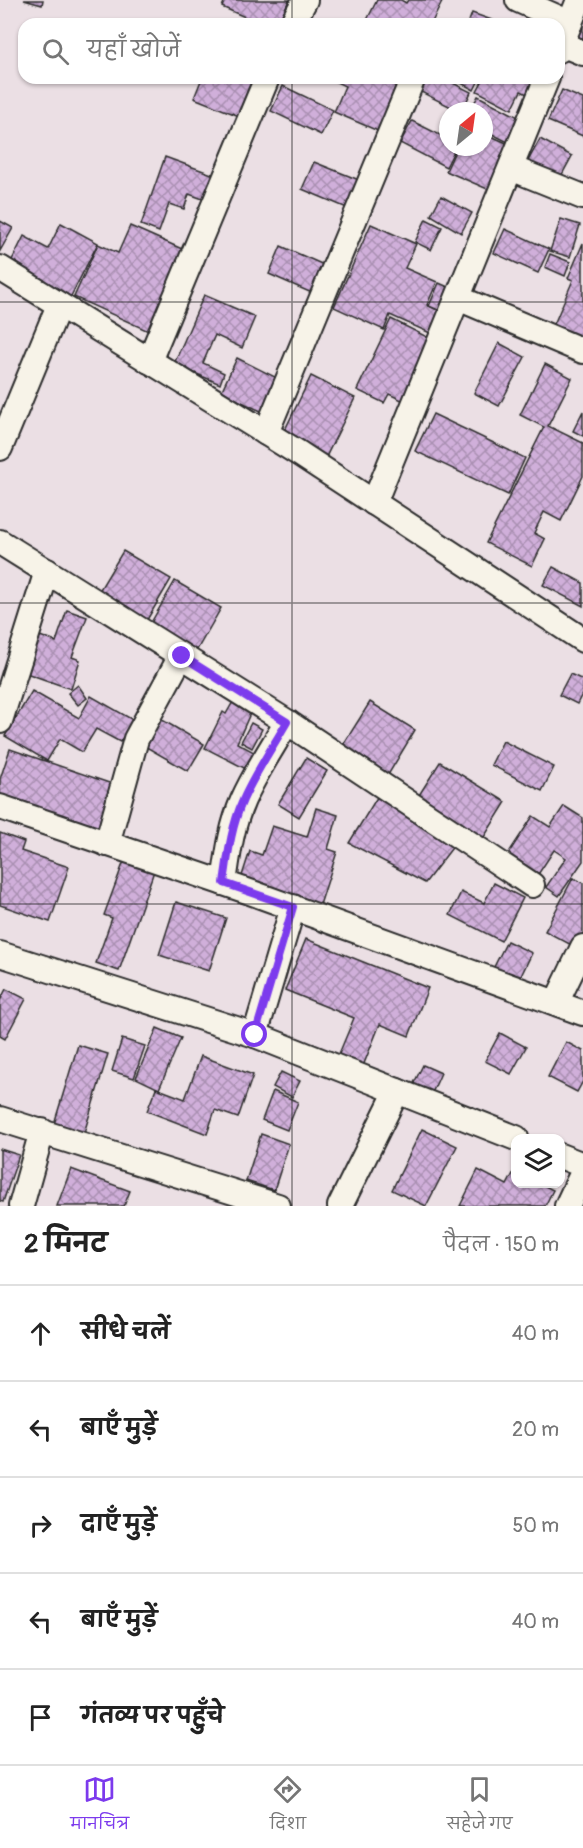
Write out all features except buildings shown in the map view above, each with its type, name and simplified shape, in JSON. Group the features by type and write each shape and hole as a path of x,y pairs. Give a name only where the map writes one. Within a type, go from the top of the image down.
{"street":[{"path":"295,18 305,0"},
{"path":"518,0 539,18"},
{"path":"568,42 579,0"},
{"path":"149,361 264,84"},
{"path":"266,433 411,84"},
{"path":"374,503 546,84"},
{"path":"511,168 583,197"},
{"path":"0,268 266,433 583,640"},
{"path":"458,298 583,351"},
{"path":"0,448 59,305"},
{"path":"0,542 287,722 532,885"},
{"path":"0,722 47,571"},
{"path":"107,844 136,739 182,656"},
{"path":"224,883 233,829 242,802 287,722"},
{"path":"0,807 293,907 583,1013"},
{"path":"255,1035 293,907"},
{"path":"556,1003 583,947"},
{"path":"0,954 255,1035 511,1136"},
{"path":"340,1206 397,1091"},
{"path":"0,1119 278,1206"},
{"path":"21,1206 42,1131"},
{"path":"565,1158 583,1165"},
{"path":"567,1206 583,1172"}],"route":[{"path":"182,656 287,722 242,802 233,829 224,883 293,907 255,1035"}]}
